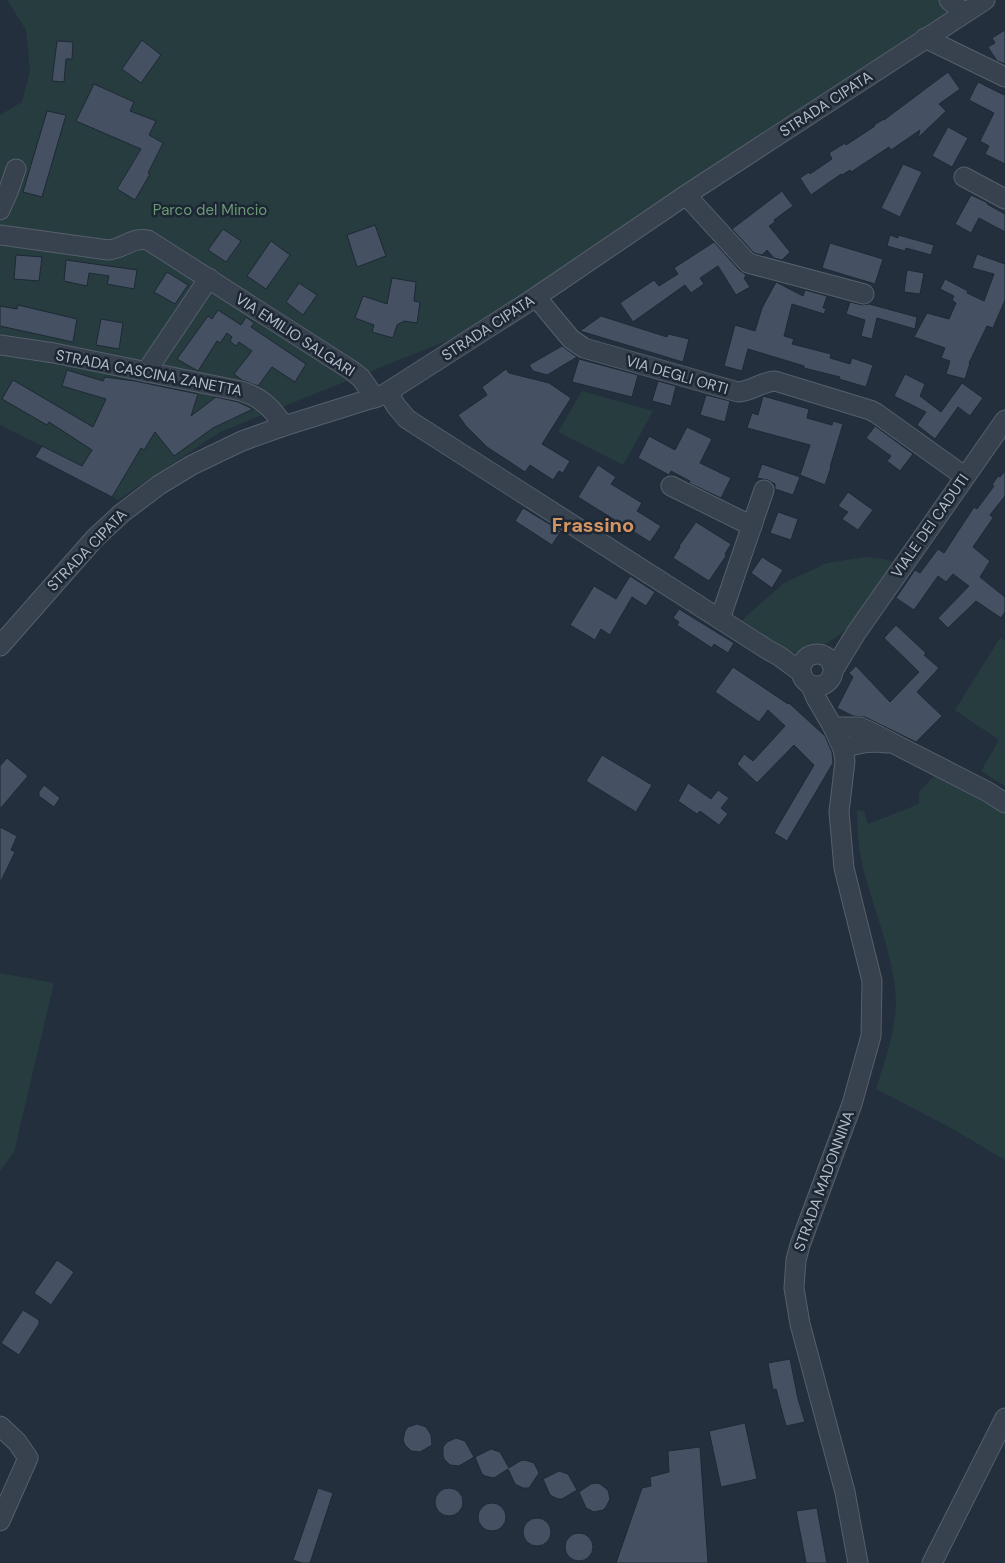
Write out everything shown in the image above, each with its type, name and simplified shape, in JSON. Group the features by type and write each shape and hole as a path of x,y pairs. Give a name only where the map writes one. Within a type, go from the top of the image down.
{"street":[{"path":"949,0 964,13"},
{"name":"STRADA CIPATA","path":"0,646 83,551 138,500 192,465 242,441 382,395 536,297 686,195 985,0"},
{"path":"926,38 1005,77"},
{"path":"0,210 16,169"},
{"path":"964,177 1005,199"},
{"path":"686,195 748,263 864,294"},
{"name":"VIA EMILIO SALGARI","path":"0,235 108,250 119,248 135,239 148,240 351,370 396,406 407,419 779,656 816,671"},
{"path":"146,372 209,278"},
{"name":"VIA DEGLI ORTI","path":"536,297 571,339 584,348 738,392 751,389 762,383 775,381 870,410 964,476"},
{"name":"STRADA CASCINA ZANETTA","path":"0,345 54,353 252,394 268,405 284,426"},
{"name":"VIALE DEI CADUTI","path":"816,671 856,633 1005,420"},
{"path":"671,486 752,526"},
{"path":"720,619 764,490"},
{"path":"816,671 816,698 829,719 843,749 854,744 874,741 892,744"},
{"path":"829,719 860,727 988,792 1005,803"},
{"name":"STRADA MADONNINA","path":"843,749 845,761 839,812 844,868 872,982 870,1036 852,1104 798,1253 794,1288 800,1324 861,1559"},
{"path":"932,1563 1005,1418"},
{"path":"0,1426 17,1442 28,1458 0,1521"}],"green space":[{"name":"Parco del Mincio","path":"7,0 986,0 455,340 454,338 220,432 118,500 35,457 42,446 0,425 0,115 22,102 30,71 26,30"},
{"path":"582,391 653,411 623,465 558,432"},
{"path":"865,557 897,563 860,614 838,636 825,644 801,653 790,652 741,624 752,611 784,583 827,563"},
{"path":"1000,638 1005,641 1005,786 981,771 999,740 955,710"},
{"path":"936,774 1005,811 1005,1160 949,1127 876,1089 892,1034 896,1000 887,947 862,863 857,810 864,811 868,824 919,804 919,792"},
{"path":"0,973 54,983 14,1152 0,1171"}],"building":[{"path":"1005,30 1005,64 997,61 988,47 995,43 992,38"},
{"path":"142,40 161,55 141,83 122,69"},
{"path":"57,41 73,42 72,59 66,59 64,82 52,81"},
{"path":"948,72 960,89 939,104 946,111 918,138 920,130 891,150 889,147 851,172 850,170 841,174 811,195 800,178 809,172 810,174 832,159 829,153 845,143 846,145 884,120"},
{"path":"978,82 1004,95 1005,93 1005,164 985,154 989,146 980,141 994,113 969,100"},
{"path":"94,84 134,102 130,111 156,121 149,135 163,143 148,173 150,174 135,200 117,189 141,149 76,121"},
{"path":"47,111 66,115 42,197 23,192"},
{"path":"948,127 968,138 952,167 932,156"},
{"path":"903,164 922,172 900,217 881,208"},
{"path":"782,191 793,206 769,226 790,252 782,260 774,258 767,250 762,255 754,253 732,229"},
{"path":"971,195 1005,214 1005,232 979,218 971,233 955,224"},
{"path":"375,225 386,256 357,267 347,235"},
{"path":"223,229 241,241 226,262 208,250"},
{"path":"890,235 898,238 898,235 934,245 931,255 906,248 905,251 887,246"},
{"path":"271,241 290,255 266,289 247,276"},
{"path":"714,242 744,273 746,276 744,278 750,287 736,295 718,266 700,278 704,284 691,293 685,285 633,322 620,303 654,280 659,286 678,274 674,268"},
{"path":"830,243 883,259 875,284 822,268"},
{"path":"977,254 1005,264 1005,300 993,328 987,326 969,363 965,379 946,374 950,361 941,358 945,348 914,337 927,313 949,319 956,303 952,300 954,296 940,289 945,279 984,301 994,274 972,268"},
{"path":"16,255 42,257 39,281 14,279"},
{"path":"66,260 137,270 134,289 107,284 109,276 89,273 87,286 64,281"},
{"path":"907,270 924,273 920,294 904,292"},
{"path":"167,272 188,285 175,304 154,292"},
{"path":"392,278 416,282 414,301 420,302 417,323 404,321 397,325 393,338 372,332 374,325 355,318 363,296 387,304"},
{"path":"776,282 803,296 805,290 827,296 823,308 826,309 824,314 792,304 784,336 794,339 792,344 831,354 830,358 850,364 852,358 873,365 866,387 839,379 840,377 804,368 804,366 748,349 742,371 724,366 735,325 755,331 762,308"},
{"path":"299,283 317,295 303,315 286,302"},
{"path":"850,302 862,305 869,304 917,317 915,329 877,318 872,339 861,336 865,320 846,314"},
{"path":"18,305 77,319 73,342 0,326 0,306 17,309"},
{"path":"218,310 241,325 246,317 254,323 251,327 306,364 295,382 272,367 258,386 242,380 234,374 252,351 239,342 236,346 230,341 232,337 227,333 220,343 217,341 198,371 177,359 208,316 212,319"},
{"path":"601,316 667,337 668,334 689,339 683,362 580,331"},
{"path":"101,319 123,323 119,349 96,345"},
{"path":"562,346 577,357 547,375 533,371 529,365"},
{"path":"579,359 638,375 632,397 572,382"},
{"path":"506,369 509,373 549,383 571,398 542,444 570,461 563,473 559,471 553,480 530,465 525,472 487,447 458,415 487,395 482,387"},
{"path":"67,370 103,381 105,377 135,381 198,394 191,416 216,397 238,402 253,409 213,428 174,456 155,432 144,450 141,448 112,497 35,457 42,446 82,466 92,450 49,422 47,425 2,399 13,380 93,427 106,399 62,386"},
{"path":"905,374 925,384 920,396 941,412 962,383 983,398 970,416 958,407 935,439 917,425 926,412 894,396"},
{"path":"658,381 676,386 671,406 652,401"},
{"path":"706,395 730,401 725,422 700,415"},
{"path":"763,396 809,409 807,418 832,425 833,421 843,424 825,485 800,475 810,445 747,428 752,413 758,415"},
{"path":"875,426 913,454 900,471 887,461 891,456 866,438"},
{"path":"687,427 712,439 700,463 731,478 721,498 689,483 690,481 671,471 669,475 638,458 649,436 675,450"},
{"path":"762,464 800,477 793,495 775,489 775,484 768,480 757,478"},
{"path":"598,465 616,477 611,484 642,503 637,511 661,526 650,542 578,497"},
{"path":"1005,471 1005,496 990,515 993,518 973,547 990,561 980,577 1005,597 1005,612 1001,618 976,601 948,628 938,618 969,586 953,574 946,582 938,576 914,610 896,598 915,570 920,573 938,549 944,553 974,507 977,509 994,486 992,485 998,476 1000,477"},
{"path":"848,492 873,510 858,530 842,519 848,512 838,506"},
{"path":"523,508 561,531 552,545 515,521"},
{"path":"778,512 798,519 791,540 770,533"},
{"path":"696,522 731,544 725,554 726,556 709,581 673,558"},
{"path":"762,557 783,570 772,588 751,573"},
{"path":"630,576 655,592 646,606 632,597 610,635 601,629 595,640 570,625 594,586 616,599"},
{"path":"679,609 734,643 728,653 714,644 712,648 677,625 679,622 673,618"},
{"path":"896,625 939,668 917,692 942,716 916,742 865,717 853,716 837,708 853,677 849,673 856,666 890,702 919,672 884,638"},
{"path":"733,667 789,703 825,736 832,752 833,763 787,841 774,833 814,765 794,745 757,783 737,764 744,754 753,761 785,726 768,710 759,722 715,692"},
{"path":"602,755 652,785 636,812 586,781"},
{"path":"7,758 28,776 0,809 0,766"},
{"path":"688,783 711,799 718,790 729,798 721,808 728,814 719,825 700,811 697,814 678,801"},
{"path":"44,785 60,798 54,807 39,796 39,792"},
{"path":"0,827 17,836 11,850 15,852 0,883"},
{"path":"57,1260 74,1272 51,1305 34,1293"},
{"path":"23,1310 39,1320 39,1324 19,1355 1,1343"},
{"path":"790,1359 805,1422 786,1426 776,1389 773,1390 768,1363"},
{"path":"745,1423 757,1479 721,1487 709,1431"},
{"path":"417,1424 426,1427 431,1435 432,1445 420,1452 411,1451 403,1440 408,1427"},
{"path":"456,1438 465,1441 474,1457 459,1466 450,1465 443,1455 443,1447 447,1442"},
{"path":"700,1447 708,1563 616,1563 642,1488 651,1486 650,1477 669,1472 668,1451"},
{"path":"491,1449 500,1452 509,1468 525,1460 534,1463 539,1473 529,1488 523,1488 515,1484 508,1469 494,1478 482,1474 475,1457"},
{"path":"559,1471 568,1474 577,1490 562,1499 550,1495 543,1479"},
{"path":"596,1483 608,1490 610,1499 603,1510 594,1512 586,1508 579,1492"},
{"path":"318,1488 333,1493 310,1563 302,1563 293,1560"},
{"path":"449,1488 459,1492 463,1502 459,1512 449,1516 439,1512 435,1502 439,1492"},
{"path":"492,1503 502,1507 506,1517 502,1527 492,1531 482,1527 478,1517 482,1507"},
{"path":"817,1508 827,1563 806,1563 796,1511"},
{"path":"537,1518 547,1522 551,1532 547,1542 537,1546 527,1542 523,1532 527,1522"},
{"path":"579,1533 589,1537 593,1547 589,1557 579,1561 569,1557 565,1547 569,1537"}],"district":[{"name":"Frassino","path":"593,525"}]}
